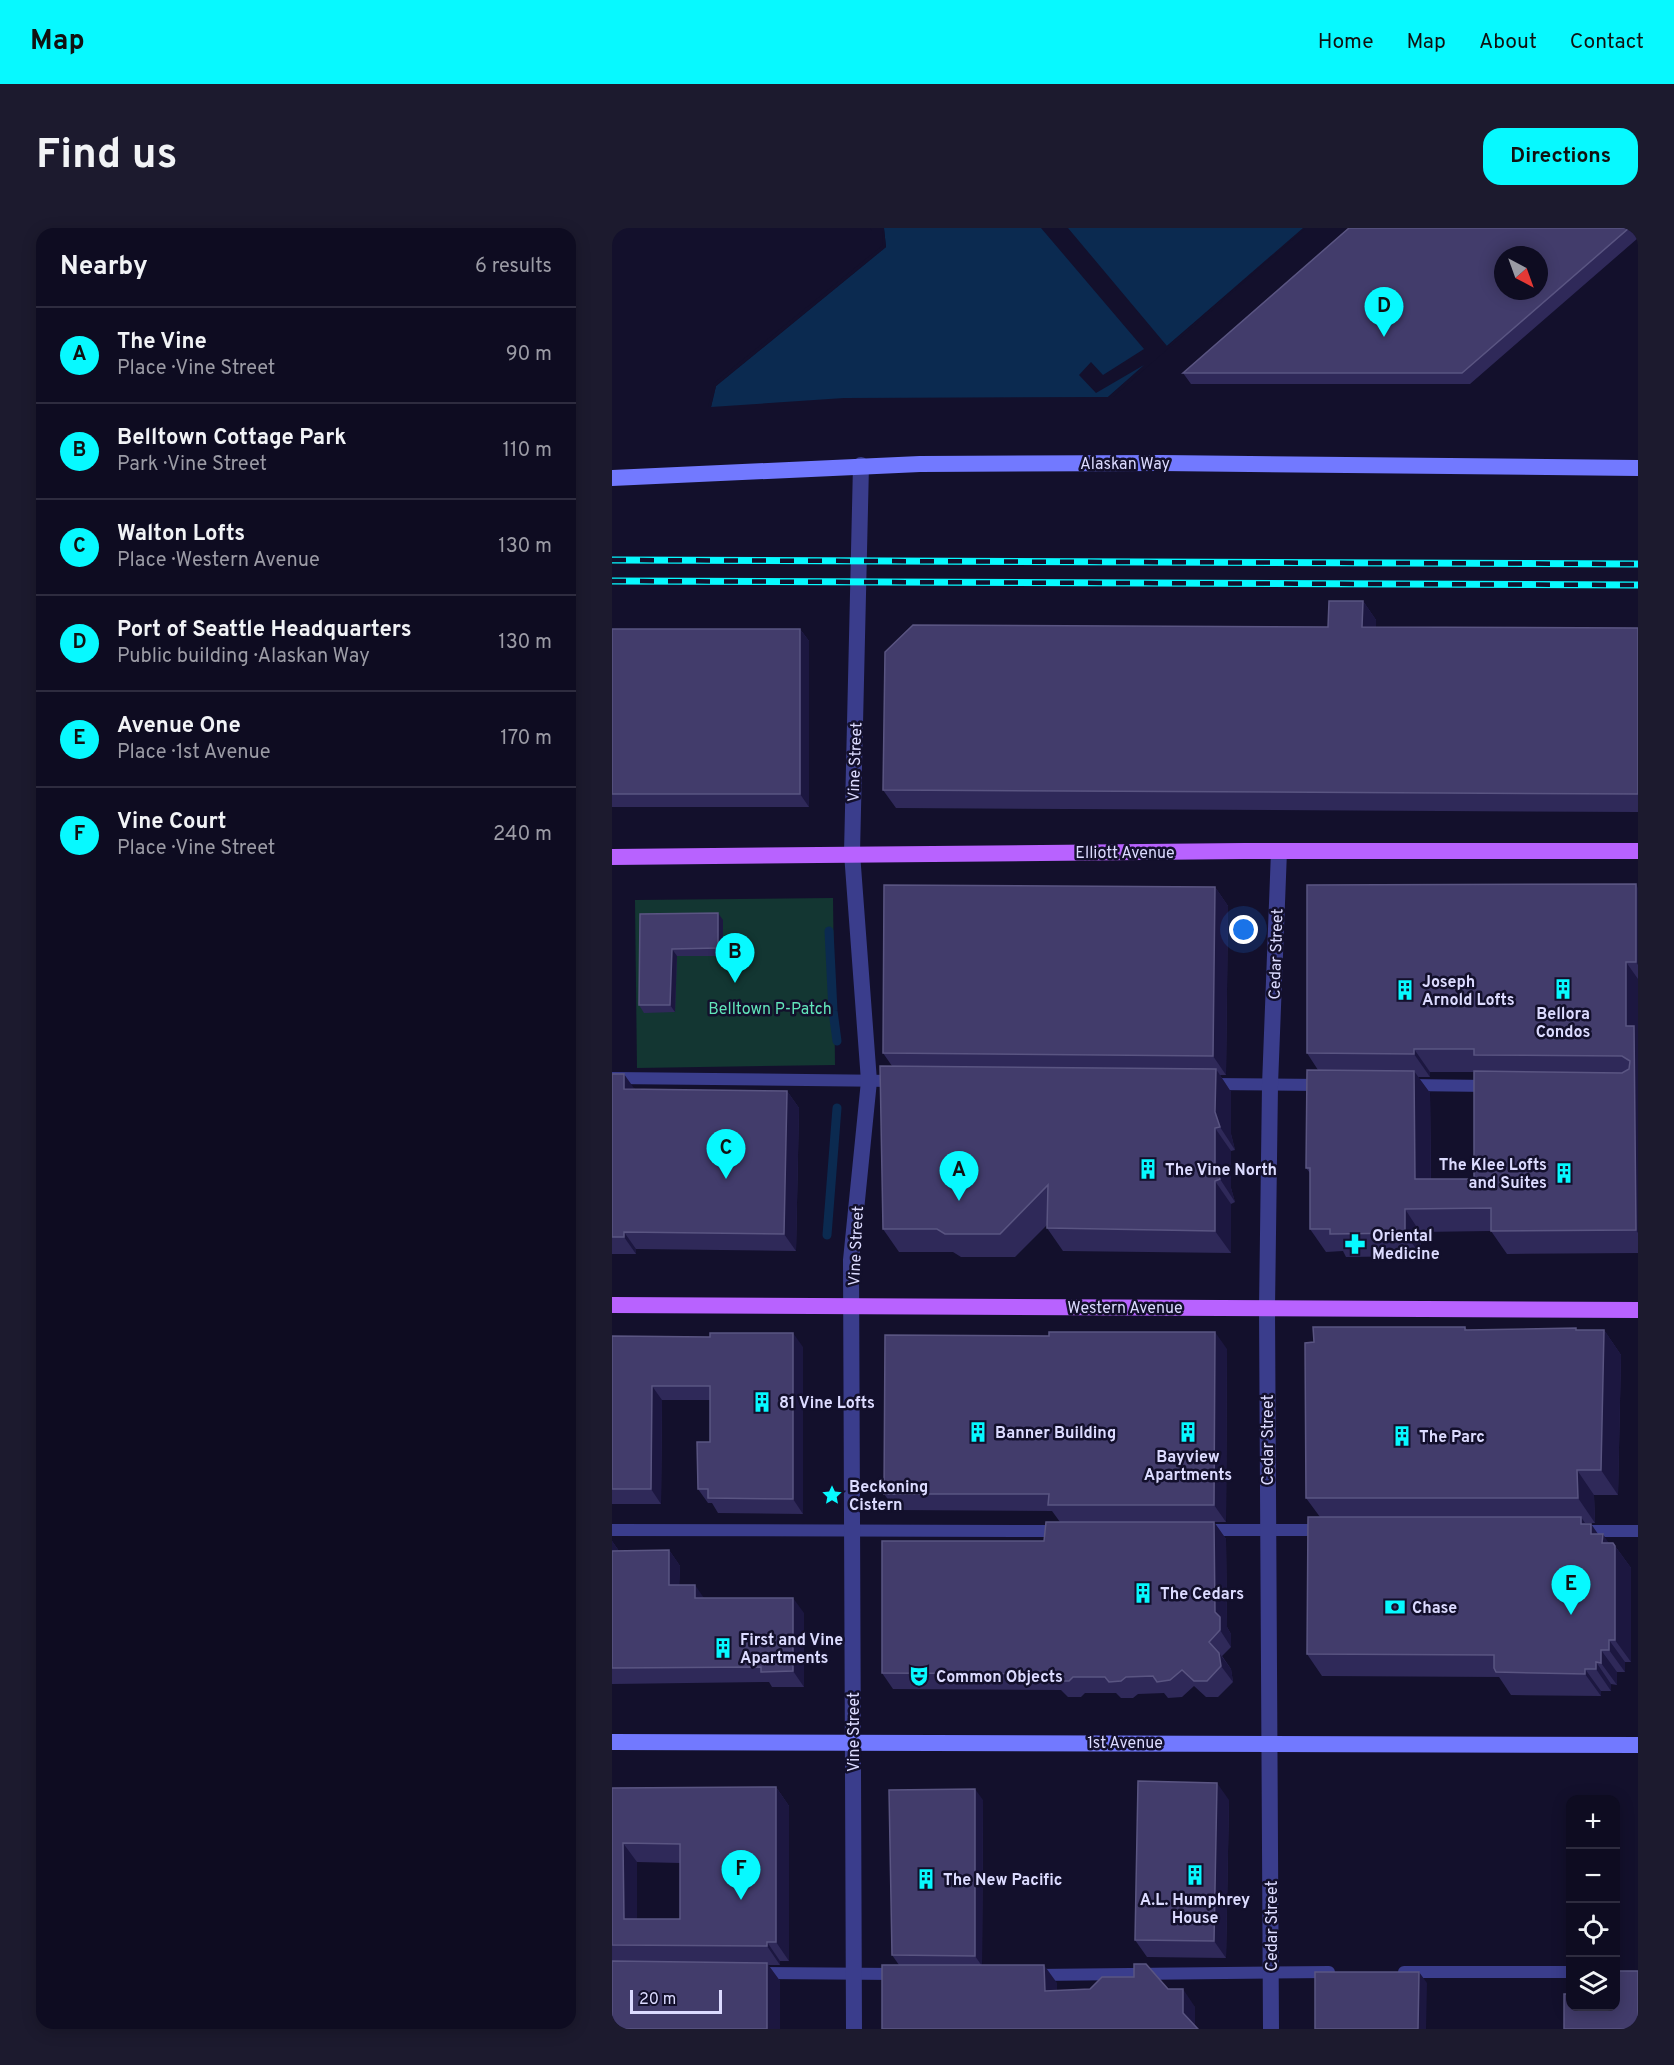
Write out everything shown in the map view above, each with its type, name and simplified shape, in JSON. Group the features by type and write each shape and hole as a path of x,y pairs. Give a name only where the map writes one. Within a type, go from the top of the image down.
{"main road":[{"name":"Alaskan Way","path":"612,478 861,465 1161,463 1638,468"},
{"name":"Elliott Avenue","path":"612,857 852,853 1638,851"},
{"name":"Western Avenue","path":"612,1305 1638,1310"},
{"name":"1st Avenue","path":"612,1742 1638,1745"}],"street":[{"name":"Vine Street","path":"854,2029 852,1974 853,1306 851,1260 869,1081 852,853 861,465"},
{"name":"Cedar Street","path":"1271,2029 1266,1308 1270,1085 1279,851"}],"lane":[{"path":"612,1078 904,1081"},
{"path":"1202,1084 1330,1085"},
{"path":"1390,1085 1508,1086"},
{"path":"612,1530 1077,1531"},
{"path":"1194,1530 1341,1530"},
{"path":"1567,1530 1638,1531"},
{"path":"1020,1975 1339,1972"},
{"path":"1386,1972 1566,1972"},
{"path":"748,1973 904,1974"}],"green space":[{"name":"Belltown P-Patch","path":"833,898 835,1065 637,1068 635,900"}],"water":[{"path":"873,228 1303,228 1108,397 844,398 711,407 716,386 886,247 884,229"}],"pier":[{"path":"870,228 884,228 886,247 716,386 711,407 708,407 714,383 883,245 882,231 872,231"},
{"path":"1041,228 1068,228 1167,346 1306,228 1113,397 1108,397 1144,365 1096,393 1079,375 1091,362 1103,375 1144,349"}],"building":[{"path":"1349,228 1629,228 1548,298 1548,246 1494,246 1494,300 1546,300 1462,373 1183,373"},
{"path":"1329,601 1363,601 1362,627 1638,628 1638,794 883,790 885,652 913,625 1328,627"},
{"path":"612,629 800,629 800,794 612,794"},
{"path":"1636,884 1636,962 1626,962 1626,1026 1634,1026 1636,1230 1491,1231 1491,1208 1405,1209 1405,1233 1330,1234 1330,1229 1310,1229 1310,1168 1306,1168 1307,1070 1414,1071 1415,1179 1474,1179 1474,1071 1622,1073 1629,1069 1630,1061 1622,1056 1474,1055 1474,1049 1414,1049 1414,1054 1307,1053 1307,885"},
{"path":"884,885 1215,887 1213,1056 883,1053"},
{"path":"718,913 718,948 672,949 670,1005 639,1005 640,914"},
{"path":"880,1066 1216,1069 1215,1112 1220,1127 1215,1128 1215,1165 1220,1179 1215,1181 1215,1231 1047,1228 1048,1185 1000,1234 945,1234 937,1229 883,1229"},
{"path":"612,1074 624,1074 624,1089 787,1091 784,1234 624,1232 624,1237 612,1237"},
{"path":"1313,1327 1604,1330 1601,1470 1577,1470 1578,1498 1306,1498 1305,1343 1314,1342"},
{"path":"1049,1332 1215,1332 1214,1505 1048,1505 1049,1494 884,1494 885,1335 1049,1336"},
{"path":"710,1333 793,1333 793,1499 708,1498 708,1489 698,1489 697,1442 710,1442 710,1386 652,1386 651,1489 612,1489 612,1336 710,1337"},
{"path":"1308,1517 1581,1517 1581,1524 1591,1524 1591,1534 1603,1534 1602,1543 1613,1543 1615,1546 1615,1640 1609,1640 1609,1650 1601,1650 1601,1663 1596,1662 1596,1669 1585,1669 1585,1674 1496,1672 1494,1655 1307,1654"},
{"path":"1046,1522 1214,1522 1215,1612 1220,1617 1220,1630 1209,1642 1219,1653 1221,1666 1207,1681 1194,1681 1182,1670 1170,1680 1157,1682 1153,1676 1126,1677 1121,1681 1109,1682 1105,1677 1073,1677 1069,1681 1056,1681 1049,1674 882,1673 882,1541 1044,1541"},
{"path":"669,1550 669,1585 695,1585 695,1598 793,1598 793,1671 761,1672 761,1667 612,1668 612,1551"},
{"name":"A.L. Humphrey House","path":"1138,1781 1217,1783 1214,1941 1135,1940"},
{"path":"776,1787 776,1942 767,1942 767,1946 612,1945 612,1788","holes":["623,1843 680,1844 680,1919 624,1919"]},
{"name":"The New Pacific","path":"975,1789 975,1956 892,1955 889,1790"},
{"path":"612,1961 767,1963 767,2029 612,2029"},
{"path":"1134,1964 1146,1964 1168,1989 1183,1989 1183,2013 1198,2029 882,2029 882,1965 1044,1965 1045,1991 1090,1989 1102,1977 1134,1977"},
{"path":"1620,1971 1638,1971 1638,2029 1564,2029 1564,1994 1566,1994 1566,2011 1620,2011"},
{"path":"1315,1972 1419,1972 1418,2029 1315,2029"}],"waterway":[{"path":"829,931 833,1011 837,1041"},
{"path":"827,1235 837,1108"}],"railway":[{"path":"612,560 1638,564"},
{"path":"612,581 1638,585"}],"place":[{"name":"Port of Seattle Headquarters","path":"1384,337"},
{"name":"Belltown Cottage Park","path":"735,983"},
{"name":"Bellora Condos","path":"1563,989"},
{"name":"Joseph Arnold Lofts","path":"1405,990"},
{"name":"The Vine North","path":"1148,1169"},
{"name":"The Klee Lofts and Suites","path":"1564,1173"},
{"name":"Walton Lofts","path":"726,1179"},
{"name":"The Vine","path":"959,1201"},
{"name":"Oriental Medicine","path":"1355,1244"},
{"name":"81 Vine Lofts","path":"762,1402"},
{"name":"Banner Building","path":"978,1432"},
{"name":"Bayview Apartments","path":"1188,1432"},
{"name":"The Parc","path":"1402,1436"},
{"name":"Beckoning Cistern","path":"832,1495"},
{"name":"The Cedars","path":"1143,1593"},
{"name":"Chase","path":"1395,1607"},
{"name":"Avenue One","path":"1571,1615"},
{"name":"First and Vine Apartments","path":"723,1648"},
{"name":"Common Objects","path":"919,1676"},
{"name":"A.L. Humphrey House","path":"1195,1875"},
{"name":"The New Pacific","path":"926,1879"},
{"name":"Vine Court","path":"741,1900"}]}
